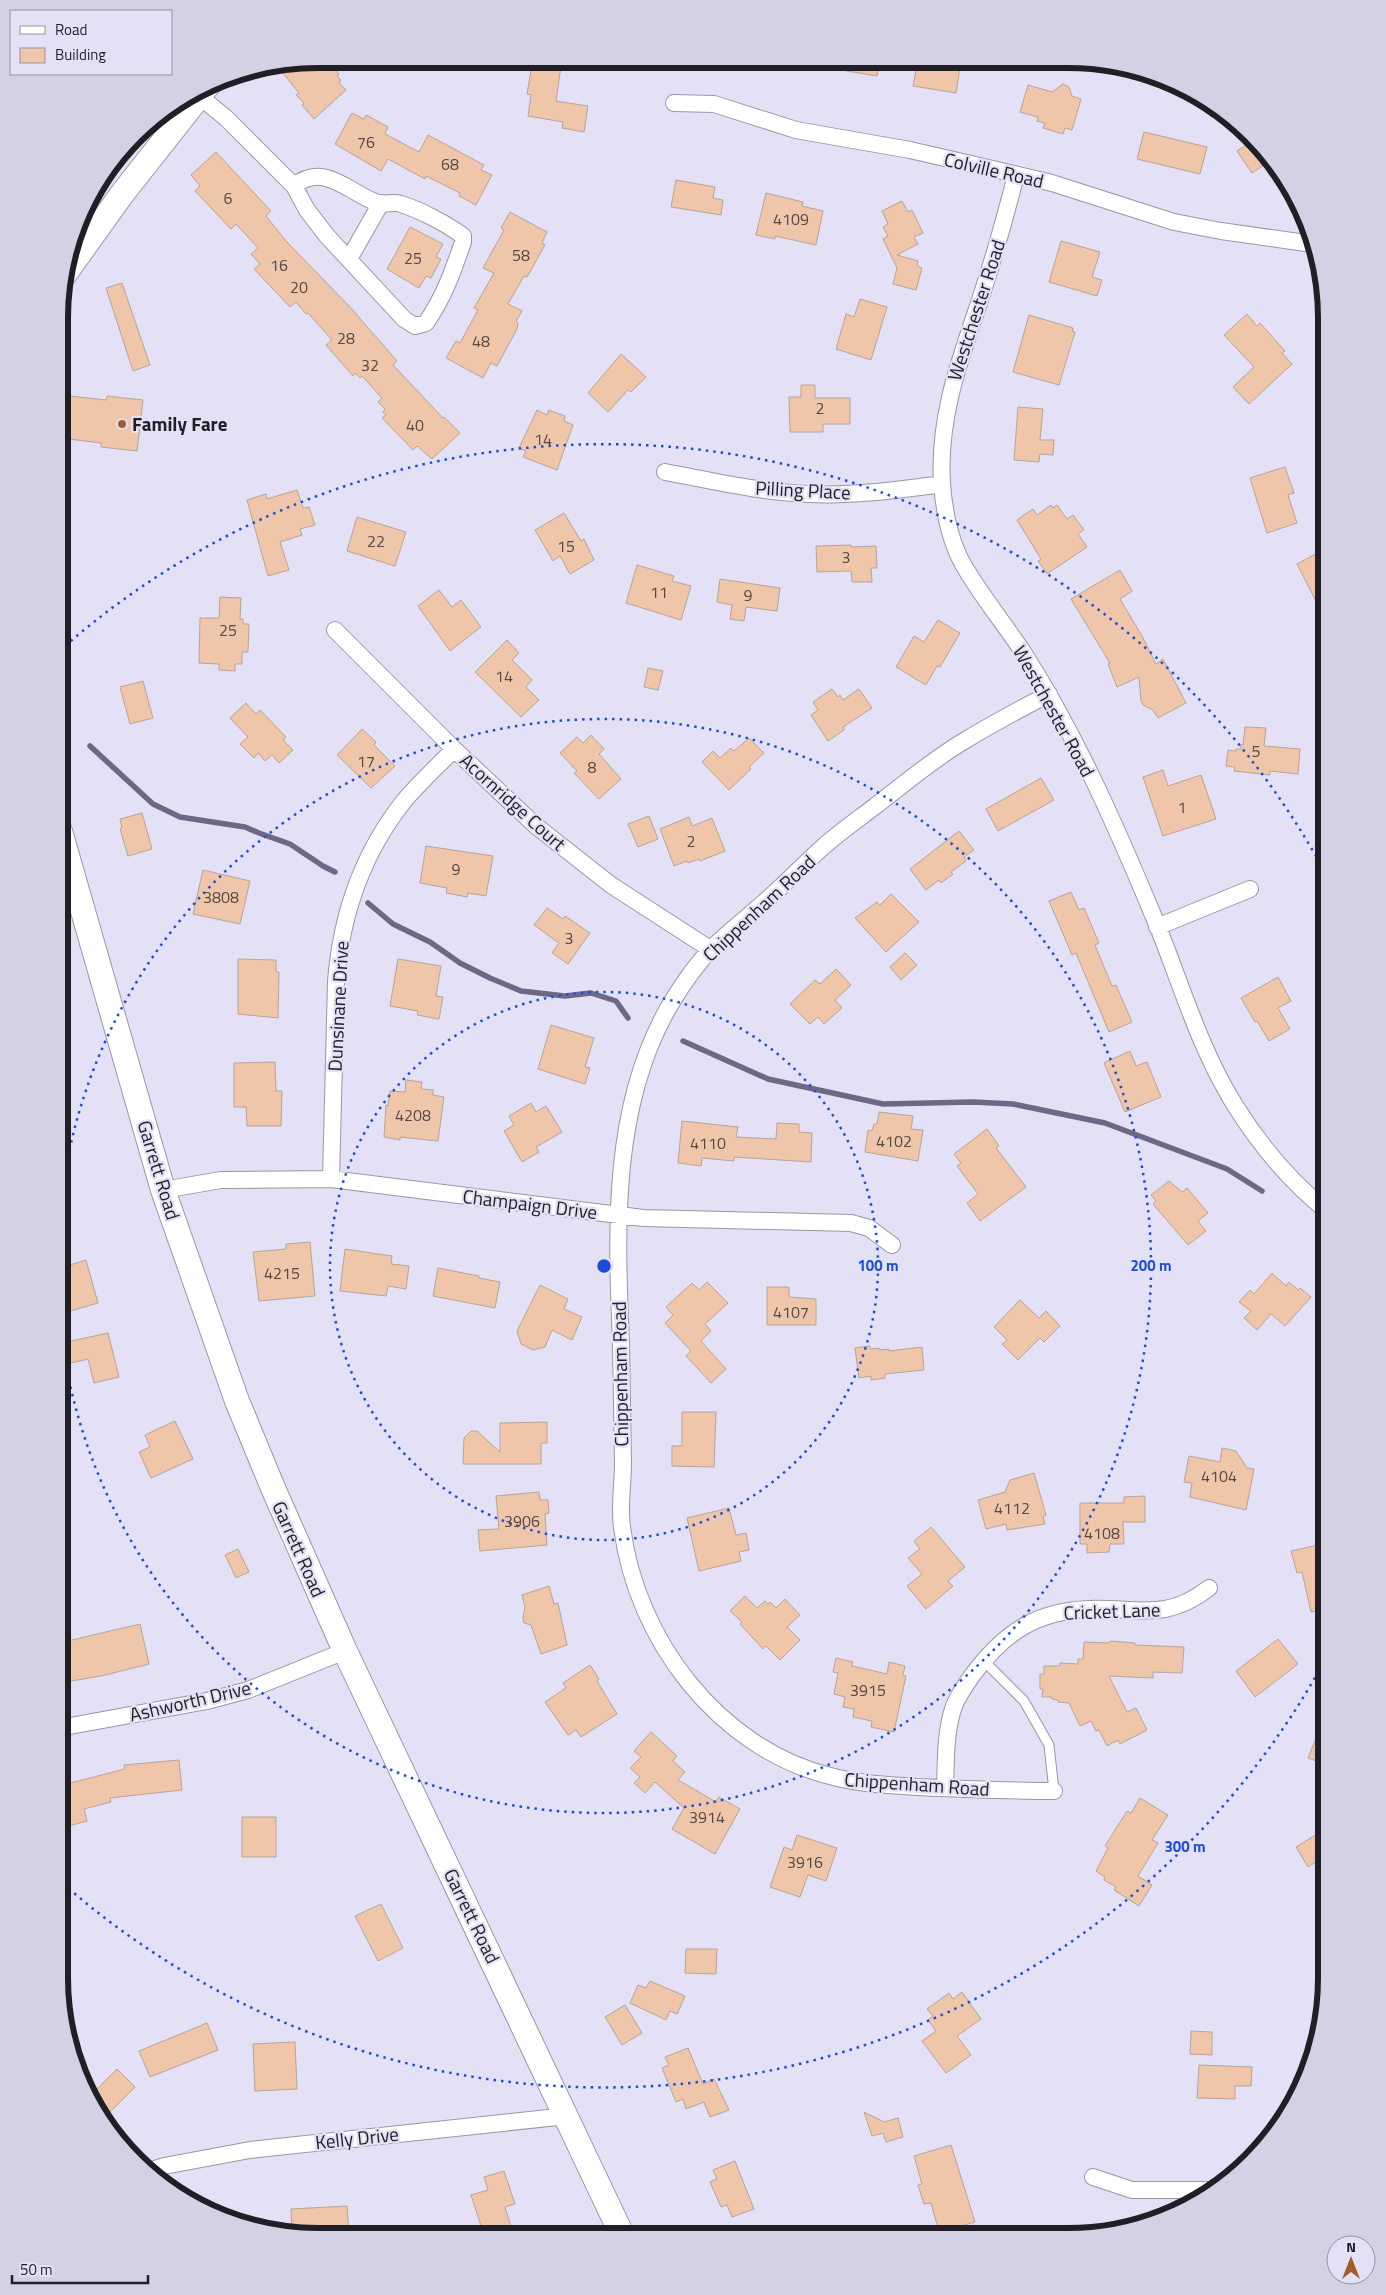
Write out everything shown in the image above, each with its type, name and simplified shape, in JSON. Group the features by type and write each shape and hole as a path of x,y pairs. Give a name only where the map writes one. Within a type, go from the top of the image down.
{"street":[{"path":"206,94 226,118 251,140 294,186 312,216 404,319 415,326 426,323 440,303 449,283 463,242 463,236 399,203 381,203 334,180 317,176 307,177 294,186"},
{"path":"74,261 122,194 199,98"},
{"name":"Colville Road","path":"674,103 714,104 796,130 910,150 1052,183 1174,222 1307,243"},
{"name":"Westchester Road","path":"1016,175 996,251 951,388 944,422 942,484 948,520 965,569 1012,636 1049,694 1104,803 1158,927 1208,1055 1236,1108 1280,1164 1318,1203"},
{"path":"349,259 381,203"},
{"name":"Pilling Place","path":"665,472 764,490 810,494 850,494 942,484"},
{"name":"Acornridge Court","path":"334,630 454,749 536,826 577,860 710,950"},
{"name":"Chippenham Road","path":"1049,694 965,741 928,765 823,847 710,950 675,997 641,1065 626,1138 618,1215 622,1524 636,1587 676,1667 707,1705 748,1737 786,1761 827,1776 867,1784 1054,1791"},
{"name":"Dunsinane Drive","path":"331,1179 337,974 347,910 366,862 383,830 404,800 454,749"},
{"name":"Garrett Road","path":"68,859 163,1190 236,1401 272,1488 345,1651 619,2228"},
{"path":"1158,927 1250,889"},
{"name":"Champaign Drive","path":"163,1190 222,1180 331,1179 642,1218 851,1223 869,1228 892,1245"},
{"name":"Cricket Lane","path":"945,1788 949,1727 954,1707 967,1682 989,1652 1021,1626 1055,1612 1090,1609 1133,1611 1172,1609 1195,1598 1208,1588"},
{"name":"Ashworth Drive","path":"68,1726 207,1701 248,1690 345,1651"},
{"name":"Kelly Drive","path":"157,2169 250,2150 566,2116"},
{"path":"1093,2177 1132,2190 1199,2190"}],"lane":[{"path":"983,1660 1024,1701 1049,1745 1054,1791"}],"building":[{"path":"301,68 334,68 339,74 337,76 341,80 339,83 346,90 314,119 302,105 304,103 296,95 299,93 283,73 287,70"},
{"path":"531,68 561,68 556,101 588,106 584,132 562,128 563,122 528,116 531,95 527,94"},
{"path":"829,68 878,68 877,76"},
{"path":"916,68 960,68 956,93 913,86"},
{"path":"1063,84 1069,87 1072,96 1081,99 1072,130 1065,128 1063,134 1043,128 1045,123 1037,121 1038,117 1020,112 1028,85 1052,92"},
{"path":"352,113 364,119 366,115 388,127 385,134 419,152 428,135 484,165 481,170 492,175 476,205 459,196 460,193 426,176 425,179 388,159 381,171 335,144"},
{"path":"1144,132 1207,147 1200,174 1137,159"},
{"path":"1248,144 1266,164 1252,173 1237,151"},
{"path":"216,152 271,211 266,216 286,241 350,307 397,361 393,365 443,418 460,433 432,459 417,446 413,450 382,418 386,415 383,412 385,409 378,402 382,398 362,376 360,378 355,373 353,376 326,345 332,340 308,313 306,314 296,302 290,307 254,269 260,264 251,254 258,248 236,224 231,229 195,191 200,186 191,175"},
{"path":"676,180 715,187 713,198 723,200 721,215 671,207"},
{"path":"766,193 803,202 802,206 823,211 816,245 775,236 775,239 756,235"},
{"path":"902,201 908,212 912,210 923,233 914,237 918,244 897,255 918,261 917,266 922,268 916,290 893,284 897,268 883,239 888,236 883,227 888,224 882,211"},
{"path":"510,212 547,232 542,243 545,245 527,277 524,276 508,304 522,311 516,321 518,323 517,329 497,366 491,363 483,378 446,358 456,341 460,343 478,310 474,308 494,273 483,268 504,230 501,228"},
{"path":"410,227 443,244 436,257 441,259 431,278 426,276 419,288 387,269"},
{"path":"1061,241 1100,252 1092,277 1102,280 1097,296 1049,282"},
{"path":"122,283 150,365 133,371 106,288"},
{"path":"860,299 887,307 871,360 836,349 846,314 854,317"},
{"path":"1247,314 1257,326 1260,323 1285,351 1282,353 1292,364 1249,404 1233,387 1254,367 1224,335"},
{"path":"1029,315 1073,328 1072,331 1075,332 1059,385 1013,372"},
{"path":"621,354 646,377 631,392 628,390 608,412 588,393"},
{"path":"801,385 815,385 815,398 850,398 850,424 823,424 823,432 790,432 789,397 801,397"},
{"path":"68,396 106,400 107,396 143,400 137,451 101,447 101,443 68,439"},
{"path":"1018,407 1043,409 1040,440 1054,440 1053,455 1040,454 1039,462 1014,460"},
{"path":"537,410 547,415 549,410 565,416 564,421 573,425 557,470 523,457 526,451 519,448"},
{"path":"1285,467 1294,493 1288,495 1297,523 1267,533 1250,478"},
{"path":"297,490 303,508 309,507 315,525 300,529 302,535 280,542 289,570 268,576 247,500 266,494 267,499"},
{"path":"1051,505 1053,508 1057,505 1067,519 1073,515 1084,530 1078,534 1087,547 1047,574 1038,561 1041,559 1017,520 1033,509 1037,515"},
{"path":"564,513 581,541 584,539 594,560 570,574 560,556 553,561 535,530"},
{"path":"357,517 406,532 395,566 347,551"},
{"path":"851,545 852,547 876,546 877,568 871,568 872,582 852,582 851,571 817,572 816,546"},
{"path":"1318,553 1318,605 1297,564"},
{"path":"637,565 674,576 672,581 691,586 681,620 626,603"},
{"path":"1120,570 1132,591 1120,599 1156,664 1163,659 1186,703 1158,718 1153,710 1143,705 1141,701 1139,677 1117,687 1108,664 1110,663 1071,599"},
{"path":"720,579 780,588 777,611 746,607 744,621 730,619 732,605 717,602"},
{"path":"439,590 452,607 461,600 481,627 450,651 418,606"},
{"path":"220,597 241,598 240,619 243,619 243,624 249,624 248,652 242,652 242,664 235,664 235,671 219,670 219,664 199,663 200,618 219,618"},
{"path":"938,620 960,633 940,667 937,666 926,685 896,667 914,636 924,642"},
{"path":"507,640 519,653 512,660 532,680 526,687 539,700 521,717 475,672"},
{"path":"648,668 663,671 658,690 644,687"},
{"path":"143,681 153,718 130,724 120,687"},
{"path":"832,689 843,700 859,689 872,708 843,727 844,730 828,741 811,715 818,710 813,702"},
{"path":"246,703 256,714 260,710 286,737 283,740 293,750 279,763 272,755 265,761 258,753 254,758 240,744 248,737 230,718"},
{"path":"1245,727 1266,728 1264,746 1300,749 1298,774 1270,771 1270,775 1234,771 1235,767 1226,766 1228,750 1236,751 1236,749 1241,749 1241,745 1243,745"},
{"path":"362,729 376,742 374,745 395,766 371,788 337,755"},
{"path":"591,735 604,749 599,754 621,779 599,799 574,773 577,771 560,753 577,737 583,743"},
{"path":"749,738 764,753 749,767 751,769 729,790 702,762 713,751 720,758 731,748 734,751"},
{"path":"1163,770 1168,786 1201,775 1216,819 1163,836 1143,777"},
{"path":"1041,778 1054,800 998,831 986,809"},
{"path":"142,813 152,849 128,856 120,829 122,828 120,819"},
{"path":"649,816 658,839 638,847 628,824"},
{"path":"689,817 692,826 712,818 725,851 700,861 699,859 688,863 687,861 674,866 660,829"},
{"path":"959,831 974,850 964,857 966,861 951,872 953,874 941,883 939,880 926,890 910,869"},
{"path":"426,846 493,856 486,896 468,893 467,897 446,893 447,888 420,883"},
{"path":"203,870 250,881 240,924 193,914"},
{"path":"1071,892 1079,910 1084,908 1099,943 1095,945 1112,986 1116,985 1132,1022 1109,1032 1076,953 1072,955 1049,901"},
{"path":"891,894 919,922 886,952 855,918 877,902 880,905"},
{"path":"547,908 563,919 565,916 590,933 568,964 552,953 559,943 534,925"},
{"path":"905,953 917,965 901,980 890,967"},
{"path":"238,959 276,960 276,972 279,972 278,1018 238,1014"},
{"path":"398,959 441,966 436,996 443,997 439,1019 417,1015 418,1011 390,1006"},
{"path":"836,969 851,985 835,1000 842,1008 824,1024 818,1017 810,1024 790,1004 815,980 820,984"},
{"path":"1278,977 1291,1001 1278,1008 1290,1029 1269,1041 1241,998"},
{"path":"551,1025 594,1038 585,1067 590,1068 585,1084 538,1069"},
{"path":"1130,1051 1136,1066 1147,1062 1161,1097 1125,1112 1104,1063"},
{"path":"275,1062 276,1091 282,1091 281,1126 247,1126 246,1107 234,1107 234,1063"},
{"path":"406,1080 422,1082 421,1089 433,1090 433,1095 444,1097 438,1141 400,1137 400,1140 384,1137 386,1105 388,1106 390,1091 405,1092"},
{"path":"531,1103 536,1112 546,1106 562,1132 536,1147 539,1152 522,1162 504,1131 514,1125 509,1116"},
{"path":"879,1112 913,1116 911,1129 923,1130 918,1161 865,1152 868,1130 872,1131 874,1124 877,1124"},
{"path":"682,1121 738,1127 736,1137 776,1139 777,1123 799,1124 799,1132 812,1133 811,1162 734,1157 734,1161 702,1158 701,1166 678,1163"},
{"path":"987,1129 999,1146 996,1148 1026,1187 980,1221 967,1203 978,1194 957,1166 961,1163 954,1154"},
{"path":"1169,1181 1182,1192 1187,1188 1208,1213 1198,1221 1206,1231 1188,1245 1153,1204 1156,1201 1151,1195"},
{"path":"310,1242 315,1296 259,1301 253,1252 286,1249 286,1244"},
{"path":"345,1249 392,1256 391,1264 409,1266 406,1289 388,1286 386,1296 340,1291"},
{"path":"86,1260 98,1303 68,1312 68,1266"},
{"path":"438,1268 500,1282 495,1308 433,1296"},
{"path":"1272,1273 1286,1286 1289,1282 1298,1290 1300,1288 1311,1297 1285,1326 1271,1314 1257,1330 1244,1318 1251,1311 1239,1302 1250,1290 1254,1294"},
{"path":"707,1282 728,1303 705,1324 711,1331 701,1341 726,1369 711,1383 686,1356 691,1351 665,1323 673,1315 666,1307 692,1283 699,1290"},
{"path":"540,1285 568,1299 564,1309 582,1317 572,1340 552,1330 545,1347 533,1350 521,1344 517,1331"},
{"path":"767,1287 789,1287 789,1297 816,1299 816,1325 767,1325"},
{"path":"1020,1300 1039,1318 1046,1311 1060,1326 1044,1342 1040,1338 1018,1360 1002,1344 1007,1340 994,1327"},
{"path":"108,1333 119,1377 94,1383 88,1359 68,1364 68,1342"},
{"path":"870,1346 870,1349 889,1349 889,1351 922,1347 924,1370 885,1374 885,1378 871,1380 871,1376 859,1378 855,1348"},
{"path":"682,1412 716,1412 714,1467 672,1466 672,1446 682,1446"},
{"path":"175,1421 193,1459 151,1478 139,1452 150,1447 145,1435"},
{"path":"547,1422 547,1443 541,1443 541,1464 463,1464 464,1438 471,1431 477,1431 500,1452 500,1423"},
{"path":"1222,1448 1236,1451 1247,1468 1254,1469 1246,1510 1190,1497 1192,1483 1184,1482 1189,1456 1220,1462"},
{"path":"1034,1473 1046,1515 1043,1516 1045,1524 1007,1530 1006,1524 986,1529 978,1500 1005,1492 1010,1480"},
{"path":"539,1492 540,1500 548,1500 549,1513 545,1514 547,1545 480,1551 478,1530 499,1529 496,1496"},
{"path":"1145,1496 1145,1522 1123,1522 1124,1544 1110,1544 1109,1552 1087,1553 1087,1544 1080,1544 1080,1503 1124,1503 1124,1497"},
{"path":"729,1508 736,1535 746,1533 749,1550 739,1552 741,1561 699,1571 687,1518"},
{"path":"931,1527 965,1567 948,1581 953,1586 926,1609 907,1586 922,1574 908,1558 920,1549 914,1541"},
{"path":"1318,1545 1318,1611 1311,1612 1302,1572 1297,1573 1291,1551"},
{"path":"238,1549 249,1572 236,1578 225,1555"},
{"path":"549,1586 554,1604 558,1603 567,1645 541,1654 531,1625 524,1623 525,1607 522,1595"},
{"path":"745,1596 757,1608 765,1601 768,1604 770,1602 776,1608 785,1599 800,1615 787,1627 800,1640 780,1660 766,1646 763,1649 740,1624 742,1622 730,1611"},
{"path":"140,1624 149,1664 101,1676 68,1682 68,1641"},
{"path":"1278,1639 1298,1664 1255,1697 1236,1671"},
{"path":"1110,1641 1135,1643 1135,1645 1184,1647 1182,1673 1153,1672 1153,1678 1109,1676 1127,1712 1136,1708 1147,1730 1120,1744 1118,1740 1107,1746 1099,1730 1096,1731 1091,1721 1080,1726 1069,1703 1058,1702 1058,1700 1052,1699 1052,1697 1042,1697 1043,1689 1040,1689 1040,1674 1044,1674 1044,1666 1060,1666 1060,1663 1078,1664 1078,1659 1083,1659 1084,1642 1109,1643"},
{"path":"836,1658 853,1662 852,1666 887,1674 889,1662 905,1666 903,1675 906,1676 894,1732 871,1727 872,1721 853,1717 854,1709 843,1707 845,1697 834,1694 838,1673 833,1672"},
{"path":"590,1665 599,1679 597,1681 617,1714 581,1737 576,1730 568,1735 545,1702 566,1688 563,1683"},
{"path":"651,1732 677,1756 673,1761 685,1772 678,1780 716,1802 719,1797 740,1809 715,1854 672,1829 684,1808 655,1782 645,1793 634,1783 640,1777 630,1768 641,1757 634,1751"},
{"path":"1316,1738 1318,1739 1318,1762 1308,1758"},
{"path":"179,1760 182,1790 110,1798 111,1802 84,1809 87,1821 68,1826 68,1784 125,1769 124,1765"},
{"path":"1140,1798 1168,1815 1152,1840 1158,1843 1138,1876 1152,1885 1139,1906 1114,1890 1116,1887 1104,1880 1105,1877 1096,1871 1108,1848 1105,1846 1127,1811 1131,1813"},
{"path":"242,1817 276,1817 276,1857 242,1857"},
{"path":"1317,1834 1318,1861 1308,1867 1296,1847"},
{"path":"797,1835 837,1848 826,1881 808,1875 800,1897 770,1887 784,1847 792,1850"},
{"path":"381,1904 403,1948 378,1961 355,1916"},
{"path":"686,1949 717,1949 716,1974 685,1973"},
{"path":"650,1981 685,1996 677,2014 670,2011 666,2020 630,2003 638,1985 646,1988"},
{"path":"962,1992 981,2019 957,2036 971,2055 946,2073 922,2041 936,2031 928,2020 933,2016 927,2009 949,1993 953,1999"},
{"path":"625,2005 642,2033 622,2045 605,2017"},
{"path":"207,2023 218,2050 150,2077 139,2051"},
{"path":"1191,2031 1212,2032 1212,2055 1190,2054"},
{"path":"295,2042 297,2089 255,2091 253,2044"},
{"path":"688,2048 703,2084 714,2079 729,2110 710,2117 704,2102 686,2109 683,2099 676,2102 662,2068 669,2065 665,2057"},
{"path":"1199,2065 1252,2067 1251,2086 1235,2086 1235,2099 1197,2098"},
{"path":"117,2069 135,2087 108,2114 95,2091"},
{"path":"864,2112 884,2122 898,2118 903,2137 886,2142 883,2133 872,2136"},
{"path":"951,2145 975,2222 953,2228 938,2228 931,2203 924,2204 918,2185 922,2184 914,2156"},
{"path":"735,2161 754,2209 732,2217 727,2205 721,2207 710,2182 717,2179 713,2170"},
{"path":"504,2171 515,2204 505,2207 511,2227 482,2228 471,2195 488,2190 484,2177"},
{"path":"347,2206 349,2228 292,2226 291,2209"}],"waterway":[{"path":"90,746 153,804 180,817 245,827 290,844 335,872"},
{"path":"368,903 393,924 430,942 460,963 490,978 521,991 565,996 591,993 616,1001 628,1018"},
{"path":"683,1041 768,1079 883,1104 973,1102 1013,1104 1105,1123 1227,1169 1262,1191"}],"place":[{"name":"Family Fare","path":"122,424"}]}
